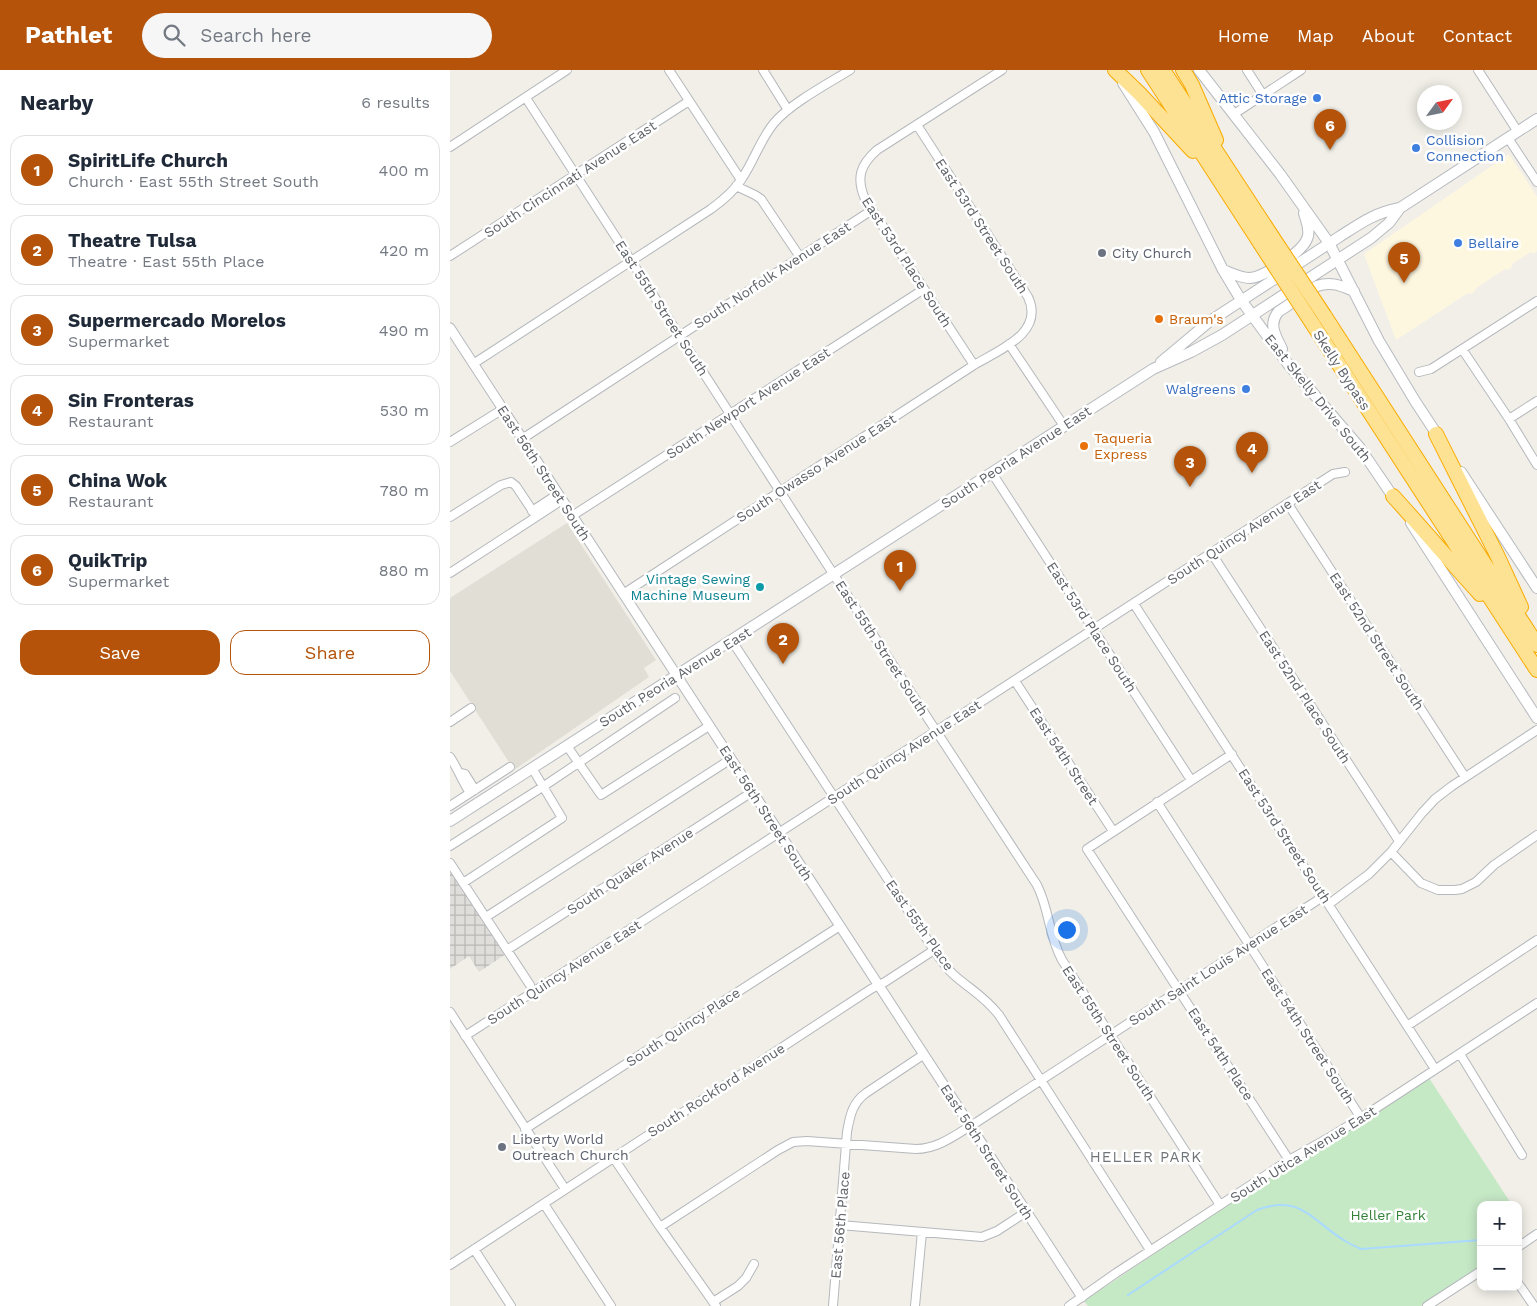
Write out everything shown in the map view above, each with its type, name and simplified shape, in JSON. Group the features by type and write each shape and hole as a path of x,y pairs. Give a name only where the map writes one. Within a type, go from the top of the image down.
{"highway":[{"path":"1115,70 1216,175"},
{"name":"Skelly Bypass","path":"1148,70 1216,175 1265,239 1537,644"},
{"name":"Skelly Bypass","path":"1163,70 1233,177 1265,239"},
{"path":"1183,70 1192,85 1233,177"},
{"name":"Skelly Bypass","path":"1318,319 1537,670"},
{"path":"1436,434 1493,547 1537,644"},
{"path":"1393,496 1506,622"}],"main road":[{"name":"East Skelly Drive South","path":"1115,70 1154,132 1223,270 1241,300 1288,364 1354,441 1393,496 1537,718"},
{"path":"1199,70 1280,174 1329,243 1388,357 1537,588"},
{"name":"South Peoria Avenue East","path":"1153,369 1193,334 1241,300 1360,223 1382,212 1400,208 1537,120"},
{"path":"1223,270 1244,277 1257,277 1301,249 1307,240 1309,230 1300,202"},
{"name":"South Peoria Avenue East","path":"450,821 1153,369 1222,335 1371,238 1389,223 1400,208"},
{"path":"1288,364 1272,326 1274,317 1278,312 1323,284 1335,284 1354,291"}],"street":[{"path":"450,147 567,70"},
{"path":"669,70 739,183 761,199 800,257"},
{"path":"763,70 788,110"},
{"path":"473,364 711,210 739,183 766,134 776,121 788,110 850,70"},
{"path":"917,125 1002,70"},
{"path":"1246,70 1263,95"},
{"path":"1234,114 1301,70"},
{"path":"1478,70 1518,132"},
{"name":"East 55th Street South","path":"526,98 1037,885 1045,903 1056,950 1220,1205"},
{"name":"South Cincinnati Avenue East","path":"450,256 689,101"},
{"name":"East 53rd Place South","path":"917,125 870,156 864,163 860,182 865,199 974,365"},
{"name":"East 53rd Street South","path":"917,125 968,202 1030,302 1032,317 1028,327 1010,344"},
{"path":"1508,138 1537,182"},
{"name":"South Norfolk Avenue East","path":"522,439 872,210"},
{"name":"South Newport Avenue East","path":"572,516 924,289"},
{"path":"1419,372 1431,370 1537,301"},
{"name":"East 56th Street South","path":"450,328 1082,1297"},
{"path":"1010,344 1064,426"},
{"name":"South Owasso Avenue East","path":"623,594 974,365 1010,344"},
{"path":"1462,349 1537,465"},
{"path":"1509,419 1537,401"},
{"path":"450,442 502,409"},
{"name":"South Quincy Avenue East","path":"465,1036 1333,474 1345,472"},
{"name":"East 53rd Place South","path":"992,473 1191,780"},
{"path":"450,517 501,485 511,482 516,486 534,513"},
{"path":"450,573 534,513 560,497"},
{"name":"East 52nd Street South","path":"1288,504 1465,777"},
{"name":"East 52nd Place South","path":"1212,554 1399,840"},
{"name":"East 53rd Street South","path":"1134,604 1435,1069"},
{"name":"East 55th Place","path":"732,641 934,950 954,974 989,1003 1150,1250"},
{"name":"East 54th Street","path":"1015,681 1113,831"},
{"name":"South Peoria Avenue East","path":"450,846 544,786 675,698"},
{"path":"450,722 471,708"},
{"path":"567,746 601,795 709,726"},
{"path":"1329,904 1369,874 1391,852 1415,820 1436,799 1465,777 1537,730"},
{"path":"1113,831 1232,754"},
{"path":"450,757 460,773 465,774 479,802"},
{"path":"486,917 731,759"},
{"path":"450,806 510,767"},
{"path":"463,883 562,818 532,768"},
{"name":"South Quaker Avenue","path":"507,950 752,792"},
{"name":"East 54th Street South","path":"1158,802 1361,1118"},
{"name":"East 54th Place","path":"1113,831 1087,848 1289,1160"},
{"path":"1391,852 1421,883 1438,890 1455,890 1462,889 1476,882 1494,865 1537,835"},
{"path":"450,863 530,985"},
{"name":"South Saint Louis Avenue East","path":"660,1227 784,1146 802,1141 924,1149 938,1145 1324,896"},
{"name":"South Quincy Place","path":"525,1129 840,926"},
{"path":"1407,1026 1537,940"},
{"name":"South Rockford Avenue","path":"450,1265 871,989 934,950"},
{"name":"South Utica Avenue East","path":"1069,1306 1150,1250 1289,1160 1330,1138 1537,1003"},
{"path":"450,1012 565,1189"},
{"path":"1460,1054 1522,1155"},
{"name":"East 56th Place","path":"833,1306 851,1113 856,1101 923,1055"},
{"path":"613,1157 714,1304 738,1286 746,1278 754,1264"},
{"path":"544,1204 611,1306"},
{"path":"840,1225 982,1237 997,1231 1026,1212"},
{"path":"915,1306 922,1232"},
{"path":"1519,1246 1537,1234"},
{"path":"474,1249 511,1306"},
{"path":"1427,1306 1477,1274"},
{"path":"1522,1288 1534,1306"}],"shaded area":[{"name":"Bellaire","path":"1509,154 1537,197 1537,251 1533,254 1531,252 1512,264 1512,267 1508,270 1505,269 1476,288 1471,294 1468,293 1396,340 1364,254"},
{"path":"567,523 656,660 644,668 649,677 514,770 450,671 450,598"},
{"path":"450,870 506,954 479,972 469,956 450,969"}],"green space":[{"name":"Heller Park","path":"1429,1078 1509,1201 1477,1201 1477,1271 1421,1306 1088,1306 1084,1301 1302,1155 1328,1143"}],"waterway":[{"path":"1128,1295 1257,1210 1273,1206 1286,1205 1306,1212 1335,1234 1361,1249 1477,1240"}],"place":[{"name":"Attic Storage","path":"1317,98"},
{"name":"Collision Connection","path":"1416,148"},
{"name":"QuikTrip","path":"1330,150"},
{"name":"Bellaire","path":"1458,243"},
{"name":"City Church","path":"1102,253"},
{"name":"China Wok","path":"1404,283"},
{"name":"Braum's","path":"1159,319"},
{"name":"Walgreens","path":"1246,389"},
{"name":"Taqueria Express","path":"1084,446"},
{"name":"Sin Fronteras","path":"1252,473"},
{"name":"Supermercado Morelos","path":"1190,487"},
{"name":"Vintage Sewing Machine Museum","path":"760,587"},
{"name":"SpiritLife Church","path":"900,591"},
{"name":"Theatre Tulsa","path":"783,664"},
{"name":"Liberty World Outreach Church","path":"502,1147"}],"district":[{"name":"HELLER PARK","path":"1146,1157"}]}
